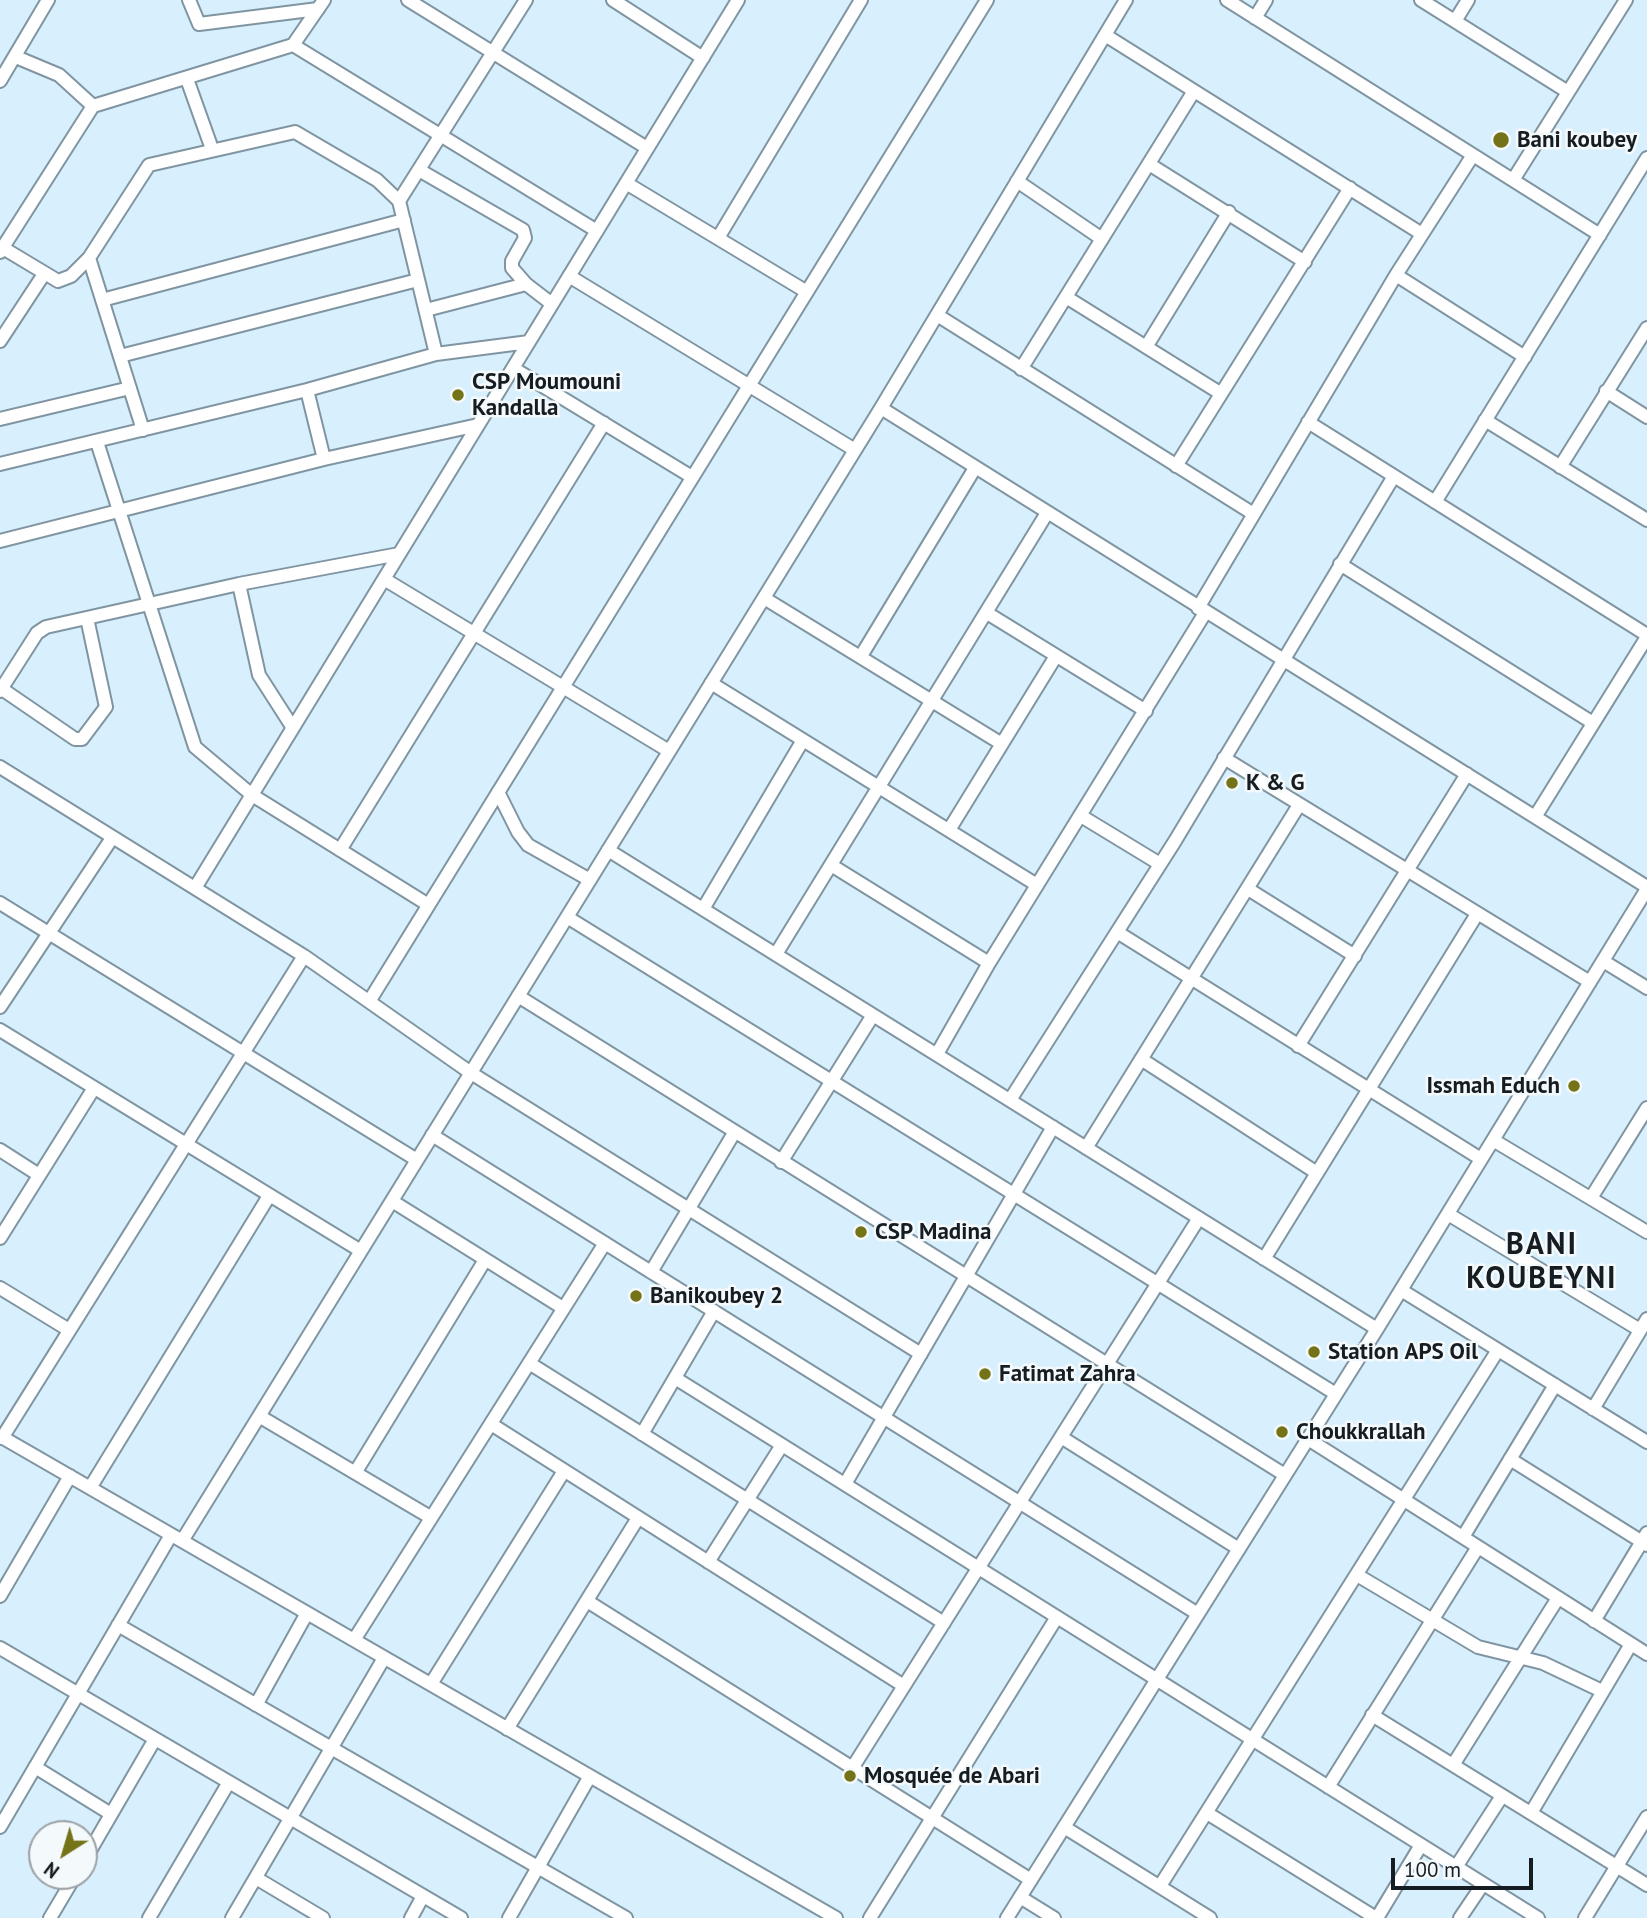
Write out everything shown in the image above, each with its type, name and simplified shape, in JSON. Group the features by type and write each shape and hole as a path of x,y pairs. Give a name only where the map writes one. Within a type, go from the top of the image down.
{"street":[{"path":"2,73 16,57 48,0"},
{"path":"189,0 199,24 321,4"},
{"path":"408,0 647,148"},
{"path":"399,201 527,0"},
{"path":"195,888 738,0"},
{"path":"718,238 861,0"},
{"path":"370,1000 987,0"},
{"path":"0,1827 118,1625 259,1416 764,598 1126,0"},
{"path":"1227,0 1600,235"},
{"path":"1255,18 1266,0"},
{"path":"1421,0 1568,92"},
{"path":"1455,21 1468,0"},
{"path":"1513,180 1626,0"},
{"path":"622,2 703,58"},
{"path":"321,4 293,45 93,106 1,250 58,281 71,276 89,258 149,165 295,132 377,180 399,201 436,354"},
{"path":"1105,35 1422,234"},
{"path":"293,45 597,231"},
{"path":"16,57 58,75 93,106"},
{"path":"187,79 212,149"},
{"path":"1021,369 1194,91"},
{"path":"937,1054 989,963 1146,711 1202,611 1252,513 1396,275 1473,155"},
{"path":"1435,502 1647,158"},
{"path":"1149,164 1229,212 1304,262"},
{"path":"419,170 523,230 525,238 511,264 526,284 552,304"},
{"path":"1017,181 1102,239"},
{"path":"626,183 807,292"},
{"path":"1176,466 1350,188"},
{"path":"1146,347 1229,212"},
{"path":"102,300 404,220"},
{"path":"89,258 143,430"},
{"path":"0,341 44,274"},
{"path":"1396,275 1524,357"},
{"path":"569,276 855,450"},
{"path":"120,356 418,280"},
{"path":"426,310 526,284"},
{"path":"1066,298 1220,393"},
{"path":"937,315 1252,513"},
{"path":"1560,467 1647,327"},
{"path":"0,464 307,390 436,354 529,342"},
{"path":"513,368 692,477"},
{"path":"0,419 130,388"},
{"path":"307,390 324,459"},
{"path":"1606,391 1647,417"},
{"path":"881,408 1647,888 1377,1329 1007,1918"},
{"path":"1485,420 1647,520"},
{"path":"1308,422 1647,636 1535,817"},
{"path":"340,850 604,423"},
{"path":"0,541 324,459 478,425"},
{"path":"97,442 117,513 191,741 200,753 252,795 427,904"},
{"path":"861,656 975,468"},
{"path":"1010,1100 1160,864 1394,476"},
{"path":"776,954 1047,513"},
{"path":"87,618 106,708 82,739 75,740 1,690 41,629 87,618 149,605 239,584 399,554"},
{"path":"1340,564 1593,723"},
{"path":"384,579 669,751"},
{"path":"239,584 259,675 293,728"},
{"path":"764,598 1002,744"},
{"path":"987,613 1146,711"},
{"path":"949,830 1056,656"},
{"path":"711,683 1037,885"},
{"path":"703,909 803,740"},
{"path":"1224,758 1590,982"},
{"path":"0,767 304,956 471,1073 921,1354"},
{"path":"1298,1046 1467,774"},
{"path":"498,792 518,832 528,845 590,880"},
{"path":"1086,1148 1299,805"},
{"path":"1081,816 1160,864"},
{"path":"0,1007 112,838"},
{"path":"608,850 1377,1329"},
{"path":"831,865 989,963"},
{"path":"1248,889 1355,956"},
{"path":"0,903 417,1160"},
{"path":"1264,1259 1477,914"},
{"path":"567,917 1336,1394"},
{"path":"1117,932 1481,1159"},
{"path":"304,956 1,1437 836,1918"},
{"path":"1603,961 1647,988"},
{"path":"518,996 1285,1475"},
{"path":"781,1162 873,1015"},
{"path":"0,1030 361,1251"},
{"path":"1141,1059 1317,1173"},
{"path":"0,1238 94,1088"},
{"path":"1591,1198 1642,1126 1647,1108"},
{"path":"845,1485 1053,1127"},
{"path":"651,1272 734,1133"},
{"path":"432,1135 1198,1614"},
{"path":"1493,1140 1647,1232"},
{"path":"0,1150 39,1175"},
{"path":"90,1488 269,1196"},
{"path":"392,1201 563,1308"},
{"path":"1448,1214 1644,1325 1593,1409"},
{"path":"851,1770 1199,1218"},
{"path":"354,1640 605,1243"},
{"path":"355,1473 485,1260"},
{"path":"0,1288 69,1330"},
{"path":"1401,1290 1647,1442"},
{"path":"642,1434 714,1311"},
{"path":"1160,1886 1498,1350"},
{"path":"529,1363 944,1623"},
{"path":"675,1378 1538,1918"},
{"path":"1462,1537 1555,1385"},
{"path":"259,1416 430,1517"},
{"path":"491,1424 904,1686"},
{"path":"1061,1437 1239,1549"},
{"path":"1308,1439 1647,1654"},
{"path":"708,1562 782,1445"},
{"path":"1510,1460 1645,1540 1594,1621"},
{"path":"430,1684 564,1471"},
{"path":"0,1596 70,1476"},
{"path":"507,1729 638,1518"},
{"path":"1328,1787 1478,1547"},
{"path":"1357,1575 1478,1647 1543,1663 1602,1691"},
{"path":"1453,1765 1558,1598"},
{"path":"587,1601 851,1770 1031,1880"},
{"path":"256,1705 307,1613"},
{"path":"870,1918 1057,1617"},
{"path":"118,1625 626,1918"},
{"path":"1531,1813 1630,1644"},
{"path":"0,1648 461,1918"},
{"path":"232,1918 384,1658"},
{"path":"1372,1715 1647,1885"},
{"path":"98,1837 155,1739"},
{"path":"35,1767 111,1814"},
{"path":"509,1918 590,1776"},
{"path":"149,1918 229,1782"},
{"path":"1456,1867 1502,1796"},
{"path":"1207,1813 1376,1918 1421,1845"},
{"path":"1586,1918 1647,1817"},
{"path":"1064,1827 1210,1918"},
{"path":"256,1878 323,1918"},
{"path":"1460,1918 1483,1884"},
{"path":"50,1918 67,1890"},
{"path":"411,1918 424,1896"},
{"path":"1020,1896 1054,1918"},
{"path":"807,1918 814,1905"}],"place":[{"name":"Bani koubey","path":"1501,140"},
{"name":"CSP Moumouni Kandalla","path":"458,395"},
{"name":"K & G","path":"1232,783"},
{"name":"Issmah Educh","path":"1574,1086"},
{"name":"CSP Madina","path":"861,1232"},
{"name":"Banikoubey 2","path":"636,1296"},
{"name":"Station APS Oil","path":"1314,1352"},
{"name":"Fatimat Zahra","path":"985,1374"},
{"name":"Choukkrallah","path":"1282,1432"},
{"name":"Mosquée de Abari","path":"850,1776"}],"district":[{"name":"BANI KOUBEYNI","path":"1542,1262"}]}
